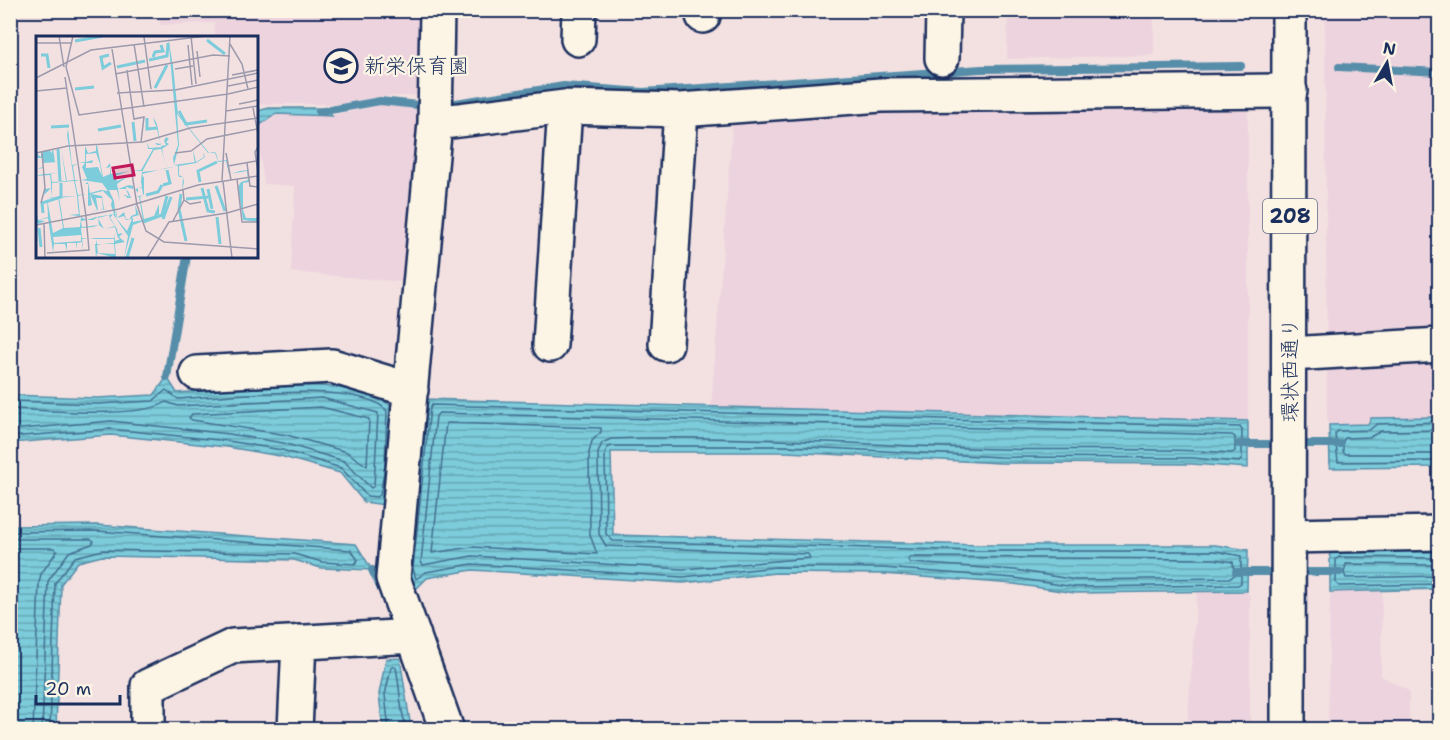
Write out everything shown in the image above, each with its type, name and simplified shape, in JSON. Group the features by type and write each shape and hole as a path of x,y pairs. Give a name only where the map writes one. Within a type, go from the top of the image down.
{"main road":[{"path":"436,10 435,109 393,578 447,729"},
{"path":"942,58 943,10"},
{"name":"環状西通り","path":"1288,729 1289,10"},
{"path":"435,109 565,107 681,110 881,94 1290,91"},
{"path":"550,345 565,107"},
{"path":"666,344 681,110"},
{"path":"1290,354 1440,345"},
{"path":"197,373 332,366 410,397"},
{"path":"1289,543 1440,533"},
{"path":"148,729 148,686 233,646 414,636"},
{"path":"295,729 299,642"}],"shaded area":[{"name":"新栄保育園","path":"160,11 427,11 426,95 377,97 342,104 258,104 258,36 215,36 214,23 160,25"},
{"path":"1008,11 1154,11 1154,55 1007,59"},
{"path":"1325,11 1439,11 1439,417 1371,418 1369,424 1329,425 1327,421"},
{"path":"383,105 426,109 414,283 291,272 295,186 264,184 258,126 276,114 332,115"},
{"path":"878,106 908,112 1248,107 1248,421 711,408 733,116"},
{"path":"1247,591 1250,597 1250,729 1187,730 1197,592"},
{"path":"1382,591 1381,676 1409,691 1409,729 1328,730 1330,592"}],"water":[{"path":"269,108 324,108 332,116 276,114 258,126 258,111"},
{"path":"167,377 177,393 258,386 319,386 347,389 372,396 393,407 385,505 364,502 340,473 280,456 227,447 111,435 11,443 10,395 97,398 154,395"},
{"path":"424,399 1248,421 1248,468 1192,464 1000,463 786,452 611,452 613,535 981,545 1215,545 1248,550 1247,591 1075,593 1014,584 883,574 776,573 683,583 472,570 427,578 410,595 406,569"},
{"path":"1439,417 1439,467 1330,468 1329,425 1368,424 1371,418"},
{"path":"97,525 356,544 372,570 321,568 294,560 102,556 78,562 61,584 56,729 11,729 11,526"},
{"path":"1330,550 1439,552 1439,589 1330,592"},
{"path":"400,658 410,722 415,729 383,729 379,694 386,659"}],"waterway":[{"path":"443,105 564,86 643,92 982,69 1241,66"},
{"path":"1339,67 1440,72"},
{"path":"319,112 380,101 427,106"},
{"path":"167,377 187,258"},
{"path":"1239,444 1283,444"},
{"path":"1296,444 1340,444"},
{"path":"372,570 381,589"},
{"path":"1236,572 1283,572"},
{"path":"1296,572 1340,572"}],"place":[{"name":"新栄保育園","path":"341,66"}]}
